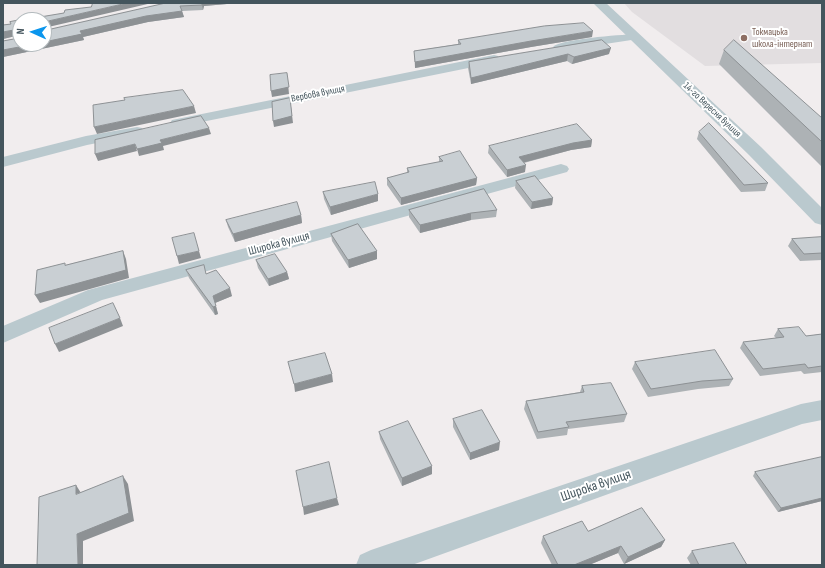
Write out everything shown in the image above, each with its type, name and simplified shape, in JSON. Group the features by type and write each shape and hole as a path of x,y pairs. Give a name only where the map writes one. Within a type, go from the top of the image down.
{"street":[{"name":"14-го Вересня вулиця","path":"599,3 755,151 822,219"},
{"path":"548,49 594,41 634,37"},
{"name":"Вербова вулиця","path":"163,126 510,56"},
{"path":"3,162 86,141 148,129"},
{"name":"Широка вулиця","path":"3,335 95,295 561,169"},
{"name":"Широка вулиця","path":"372,565 801,414 822,410"}],"shaded area":[{"name":"Токмацька школа-інтернат","path":"624,3 822,3 822,63 705,66 632,12"}],"building":[{"path":"93,3 127,3 52,20 52,15 64,13 65,10 91,7"},
{"path":"166,3 202,3 202,5 180,6 182,11 146,16 80,31 82,34 52,40 52,29"},
{"path":"10,22 12,22 12,30 3,32 3,25 11,24"},
{"path":"584,23 593,31 415,62 414,51 461,44 458,40 544,26"},
{"path":"12,39 12,48 3,50 3,41"},
{"path":"602,40 611,48 574,57 568,54 471,78 469,62"},
{"path":"734,40 822,118 822,142 724,50"},
{"path":"287,73 289,87 271,91 270,75"},
{"path":"183,90 194,106 94,127 93,105 125,100 124,98"},
{"path":"290,98 292,116 273,121 272,102"},
{"path":"201,116 209,128 160,140 162,143 137,149 135,144 95,154 95,140"},
{"path":"709,123 768,183 744,185 699,132"},
{"path":"577,124 592,140 573,143 519,157 526,165 507,170 489,146"},
{"path":"460,151 477,178 401,198 387,178 409,172 407,168 443,161 439,157"},
{"path":"535,176 553,198 532,202 516,181"},
{"path":"375,182 378,194 330,207 323,192"},
{"path":"484,189 497,210 471,213 420,225 409,210"},
{"path":"297,202 301,215 233,234 226,220"},
{"path":"358,224 377,251 348,260 331,234"},
{"path":"194,233 199,251 177,256 172,238"},
{"path":"822,237 822,253 804,254 792,239"},
{"path":"123,251 126,270 35,295 37,270"},
{"path":"275,254 287,272 268,279 256,260"},
{"path":"204,265 206,274 216,270 230,288 213,296 216,306 213,307 186,270"},
{"path":"113,303 120,318 55,344 49,328"},
{"path":"799,327 806,336 822,334 822,366 808,368 805,364 763,369 743,342 784,337 778,329"},
{"path":"715,350 733,379 702,381 651,389 635,362"},
{"path":"325,353 332,374 294,384 288,362"},
{"path":"611,383 627,414 566,422 569,427 538,432 526,401 584,392 582,386"},
{"path":"482,410 500,442 470,453 453,419"},
{"path":"408,421 432,466 402,478 379,432"},
{"path":"822,457 822,498 781,508 755,472"},
{"path":"329,462 337,498 303,507 296,471"},
{"path":"123,476 129,513 77,534 78,565 37,565 39,497 76,485 76,494"},
{"path":"642,508 665,540 628,557 621,546 574,565 558,565 543,536 582,521 588,531"},
{"path":"734,543 747,565 699,565 692,551"}],"place":[{"name":"Токмацька школа-інтернат","path":"744,38"}]}
